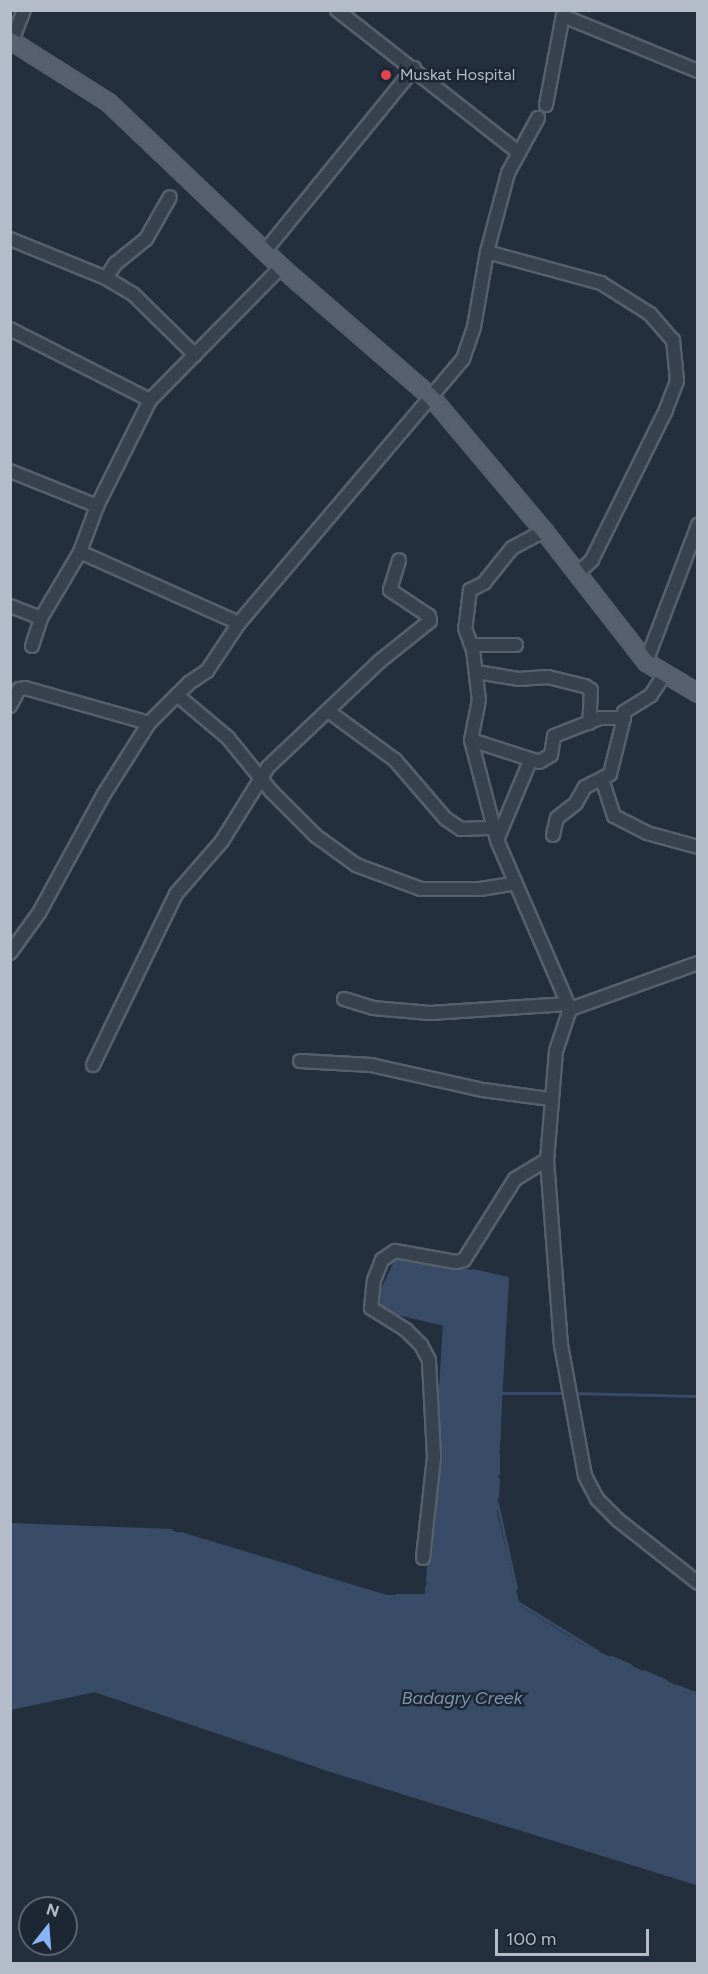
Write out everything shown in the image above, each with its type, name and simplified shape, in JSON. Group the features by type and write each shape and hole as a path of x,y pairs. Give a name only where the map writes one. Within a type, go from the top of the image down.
{"main road":[{"path":"11,40 108,102 281,267 432,398 544,531 646,662 698,693"}],"street":[{"path":"11,40 24,10"},
{"path":"337,10 414,68 518,152"},
{"path":"546,105 563,13 698,71"},
{"path":"265,251 414,68"},
{"path":"10,953 39,913 104,794 149,723 177,695 207,671 239,623 463,359 482,292 487,252 508,173 538,118"},
{"path":"106,278 115,264 146,239 170,197"},
{"path":"10,239 106,278 133,294 195,355"},
{"path":"487,252 601,283 650,314 673,340 677,381 666,410 597,551 577,574"},
{"path":"32,646 41,618 80,552 97,506 150,400 281,267"},
{"path":"10,329 150,400"},
{"path":"10,471 97,506"},
{"path":"544,531 512,548 484,583 470,590 465,628 472,645 479,700 471,740 495,834 569,1006 556,1051 550,1099 547,1160 559,1322 585,1476 597,1499 698,1583"},
{"path":"646,662 696,533"},
{"path":"80,552 239,623"},
{"path":"93,1065 176,894 222,841 262,778 283,752 430,621 429,616 390,590 399,560"},
{"path":"10,606 41,618"},
{"path":"472,645 516,645"},
{"path":"477,672 519,679 548,677 585,686 591,690 589,723"},
{"path":"553,835 557,818 576,803 585,787 610,774 624,712 651,695 666,672"},
{"path":"10,706 19,689 25,688 149,723"},
{"path":"177,695 228,738 316,836 356,865 421,889 480,889 516,883"},
{"path":"328,711 395,760 446,819 461,829 495,834"},
{"path":"471,740 530,761 539,762 551,755 554,736 589,723 624,718"},
{"path":"495,834 530,761"},
{"path":"602,779 614,816 647,833 698,847"},
{"path":"344,999 373,1008 430,1013 569,1006 698,963"},
{"path":"300,1060 371,1065 483,1090 550,1099"},
{"path":"423,1558 434,1457 429,1360 421,1345 406,1330 371,1308 374,1280 382,1260 395,1251 456,1262 464,1260 514,1179 547,1160"}],"water":[{"name":"Badagry Creek","path":"398,1253 507,1278 497,1513 520,1606 583,1645 697,1694 697,1884 324,1768 94,1690 11,1708 11,1524 170,1530 387,1595 426,1595 444,1324 372,1308"}],"waterway":[{"path":"473,1270 507,1278 499,1422"},
{"path":"385,1310 444,1324 438,1419"},
{"path":"499,1393 567,1393"},
{"path":"573,1393 698,1396"},
{"path":"498,1446 499,1428"},
{"path":"498,1455 498,1473"},
{"path":"497,1497 498,1479"},
{"path":"497,1503 516,1588"},
{"path":"10,1524 171,1530"},
{"path":"180,1533 300,1569"},
{"path":"427,1580 428,1566"},
{"path":"396,1595 426,1595 426,1587"},
{"path":"519,1603 597,1651"},
{"path":"611,1657 630,1665"},
{"path":"644,1671 666,1681"},
{"path":"677,1686 698,1694"},
{"path":"10,1708 94,1690 324,1768 698,1884"}],"place":[{"name":"Muskat Hospital","path":"386,75"}]}
